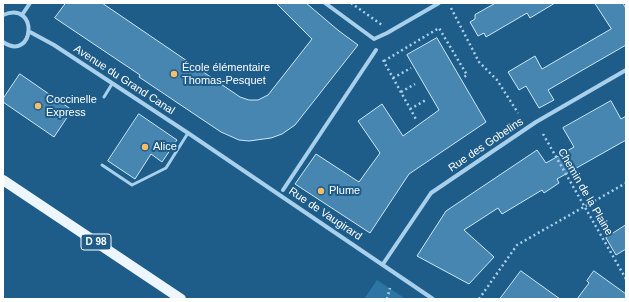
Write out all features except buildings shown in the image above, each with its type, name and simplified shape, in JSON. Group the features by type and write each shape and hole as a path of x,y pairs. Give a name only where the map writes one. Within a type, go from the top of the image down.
{"main road":[{"name":"D 98","path":"3,176 7,182 181,299"}],"street":[{"path":"22,14 30,3"},
{"path":"325,3 374,39 439,3"},
{"path":"3,15 9,11 18,12 22,14 30,24 30,32 25,41 17,45 8,45 3,42"},
{"name":"Avenue du Grand Canal","path":"30,32 54,45 207,146"},
{"path":"283,190 376,50"},
{"name":"Rue des Gobelins","path":"383,264 431,193 536,122 626,70"},
{"name":"Rue de Vaugirard","path":"207,146 433,299"}],"lane":[{"path":"104,96 112,84"},
{"path":"102,165 132,185 166,168 188,133"}],"path":[{"path":"351,3 382,26"},
{"path":"451,8 479,62 496,80 518,113"},
{"path":"384,61 439,28 467,75 464,77"},
{"path":"380,55 417,121"},
{"path":"393,78 411,68"},
{"path":"401,92 415,84"},
{"path":"410,109 426,100"},
{"name":"Chemin de la Plaine","path":"543,134 626,279"},
{"path":"479,299 517,245 626,183"},
{"path":"387,299 390,288"}],"shaded area":[{"path":"377,280 406,299 364,299"}],"place":[{"name":"École élémentaire Thomas-Pesquet","path":"174,74"},
{"name":"Coccinelle Express","path":"38,106"},
{"name":"Alice","path":"145,147"},
{"name":"Plume","path":"321,191"}]}
